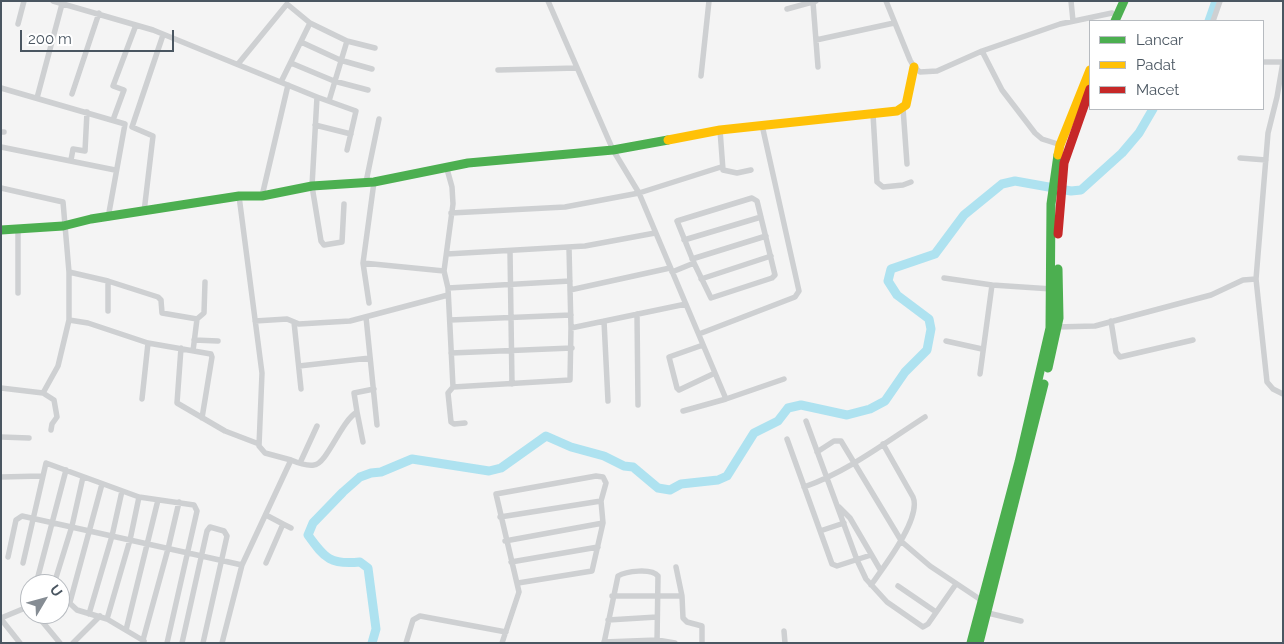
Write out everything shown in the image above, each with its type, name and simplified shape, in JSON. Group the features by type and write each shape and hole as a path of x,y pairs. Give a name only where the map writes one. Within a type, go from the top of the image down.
{"main road":[{"path":"1112,19 1118,1"},
{"path":"1112,19 1124,1"},
{"path":"1,230 63,226 91,219 108,218 239,196 262,196 312,186 370,182 447,169 468,163 613,150 720,130 897,111 903,108 914,67"},
{"path":"971,643 984,607 1008,516 1054,327 1055,204 1058,174 1064,145 1089,73"},
{"path":"1064,145 1089,91"},
{"path":"979,643 984,607"}],"street":[{"path":"18,24 24,1"},
{"path":"53,1 136,25 317,97 356,110 347,150"},
{"path":"540,1 548,3 613,150 639,193 726,399"},
{"path":"701,76 709,1"},
{"path":"886,1 914,67 920,72 929,73 982,52 1073,21 1089,20"},
{"path":"1070,1 1073,21"},
{"path":"1212,20 1220,1"},
{"path":"788,10 815,2 818,67"},
{"path":"37,98 62,4"},
{"path":"238,64 286,4 310,23 347,41 375,48"},
{"path":"72,94 99,13"},
{"path":"1092,20 1112,19"},
{"path":"816,40 894,22"},
{"path":"281,82 310,23"},
{"path":"113,120 124,90 112,86 136,25"},
{"path":"132,127 163,35"},
{"path":"329,101 347,41"},
{"path":"301,42 340,60 372,68"},
{"path":"982,52 1002,90 1036,134 1042,139 1064,145"},
{"path":"291,62 334,81 368,90"},
{"path":"1264,62 1283,62 1278,97 1268,133 1256,279 1268,382 1273,389 1283,394"},
{"path":"498,70 577,68"},
{"path":"262,196 288,85"},
{"path":"1,88 113,120 153,136 144,212"},
{"path":"317,97 312,186 321,242 324,245 342,242 344,204"},
{"path":"903,108 907,164"},
{"path":"71,160 73,149 85,151 87,112"},
{"path":"873,114 877,182 883,187 903,185 911,182"},
{"path":"368,303 363,263 370,182 379,119"},
{"path":"108,218 125,124"},
{"path":"315,125 351,134"},
{"path":"699,334 795,297 799,291 762,125"},
{"path":"720,130 721,167 726,172 736,173 751,170"},
{"path":"1,147 116,170"},
{"path":"1240,158 1266,160"},
{"path":"451,213 556,208 639,193 721,167"},
{"path":"447,169 452,191 444,271 448,288 450,320 452,387 448,393 452,424 465,423"},
{"path":"1,188 61,201 63,204 63,226 69,272 69,320 58,366 44,393"},
{"path":"239,196 262,373 260,450 264,453 300,463 319,464 329,451 346,420 357,412"},
{"path":"752,198 758,201 766,236 776,274 774,277 714,298 708,295 677,224 679,220 752,198"},
{"path":"684,240 761,217"},
{"path":"18,229 18,293"},
{"path":"447,254 569,248 655,233"},
{"path":"570,290 671,270 766,236"},
{"path":"452,387 569,381 572,376 572,328 569,248"},
{"path":"510,251 512,384"},
{"path":"701,279 772,256"},
{"path":"363,263 444,271"},
{"path":"69,272 108,281 160,298 162,313 197,319 201,318 204,314 205,282"},
{"path":"944,278 992,285 1054,289"},
{"path":"1054,327 1084,327 1111,321 1211,295 1243,280 1256,279"},
{"path":"108,281 108,311"},
{"path":"448,288 570,281"},
{"path":"980,374 992,285"},
{"path":"255,321 287,319 299,324 340,322 448,295"},
{"path":"572,328 686,304"},
{"path":"637,314 638,405"},
{"path":"450,320 571,315"},
{"path":"366,317 377,425"},
{"path":"193,351 197,319"},
{"path":"69,320 88,323 148,343 209,353 212,357 202,418"},
{"path":"604,321 608,401"},
{"path":"1111,321 1116,352 1120,357 1193,340"},
{"path":"294,322 301,389"},
{"path":"194,340 218,341"},
{"path":"946,341 982,349"},
{"path":"142,399 148,343"},
{"path":"704,346 669,357 676,388 679,390 715,373"},
{"path":"181,348 176,401 181,408 242,439 259,444"},
{"path":"451,353 572,348"},
{"path":"299,366 370,358"},
{"path":"683,411 726,399 784,379"},
{"path":"1,388 44,393 52,397 58,416 52,424 51,430"},
{"path":"363,442 354,392 374,389"},
{"path":"804,487 828,479 855,464 925,417"},
{"path":"806,421 857,560 871,585 887,602 921,626 928,624 956,584"},
{"path":"300,463 317,426"},
{"path":"1,437 29,438"},
{"path":"786,439 833,565 837,566 870,555"},
{"path":"817,452 838,440 855,464 902,542 984,607 1021,621"},
{"path":"871,585 902,542 915,500 883,444"},
{"path":"222,643 242,565 292,460"},
{"path":"23,563 34,518 41,476 46,463 139,498 191,503 197,510 167,643"},
{"path":"39,574 66,470"},
{"path":"1,477 41,476"},
{"path":"502,643 519,596 518,583 505,540 496,494 596,476 603,477 606,483 601,501 603,523 593,568 589,572 518,583"},
{"path":"57,574 72,526 83,477"},
{"path":"102,484 91,531 70,602 77,610 107,619 144,642 178,502"},
{"path":"89,614 112,536 122,491"},
{"path":"107,619 130,540 139,498"},
{"path":"126,630 149,544 158,500"},
{"path":"500,517 601,501"},
{"path":"838,506 850,518 881,571"},
{"path":"266,514 291,528"},
{"path":"8,557 17,518 22,516 242,565"},
{"path":"505,540 603,523"},
{"path":"820,531 844,523"},
{"path":"266,563 283,524"},
{"path":"182,643 206,530 210,527 227,535 203,643"},
{"path":"511,562 598,547"},
{"path":"676,567 682,596 683,618 687,622 702,626 702,643"},
{"path":"657,642 658,576 651,572 619,575 612,596 604,642 675,643"},
{"path":"898,586 936,612"},
{"path":"612,596 682,596"},
{"path":"9,643 18,641 1,618 20,610"},
{"path":"73,643 100,616"},
{"path":"406,643 413,620 420,616 506,632"},
{"path":"608,620 657,617"},
{"path":"44,624 60,643"},
{"path":"784,632 785,643"}],"waterway":[{"path":"1209,20 1216,1"},
{"path":"372,643 376,629 368,568 360,562 350,563 330,559 319,550 308,535 313,523 360,477 381,472 412,459 489,471 501,468 546,436 571,447 604,456 624,466 633,467 658,488 670,490 681,484 718,480 727,476 754,433 778,421 788,408 801,405 847,415 870,409 885,401 905,372 927,350 931,329 929,319 897,295 888,281 891,269 935,254 964,215 1002,184 1015,181 1071,191 1081,190 1122,153 1139,133 1152,110"}],"traffic: fast":[{"path":"1115,20 1124,1"},
{"path":"1,230 63,226 91,219 239,196 262,196 312,186 374,182 468,163 613,150 668,140"},
{"path":"971,643 1019,462 1050,328 1051,204 1058,155"},
{"path":"1048,368 1059,318 1058,269"},
{"path":"979,643 1044,384"}],"traffic: slow":[{"path":"668,140 720,130 897,111 906,105 914,67"},
{"path":"1058,155 1060,145 1089,72"}],"traffic: jam":[{"path":"1058,234 1064,163 1089,92"}]}
